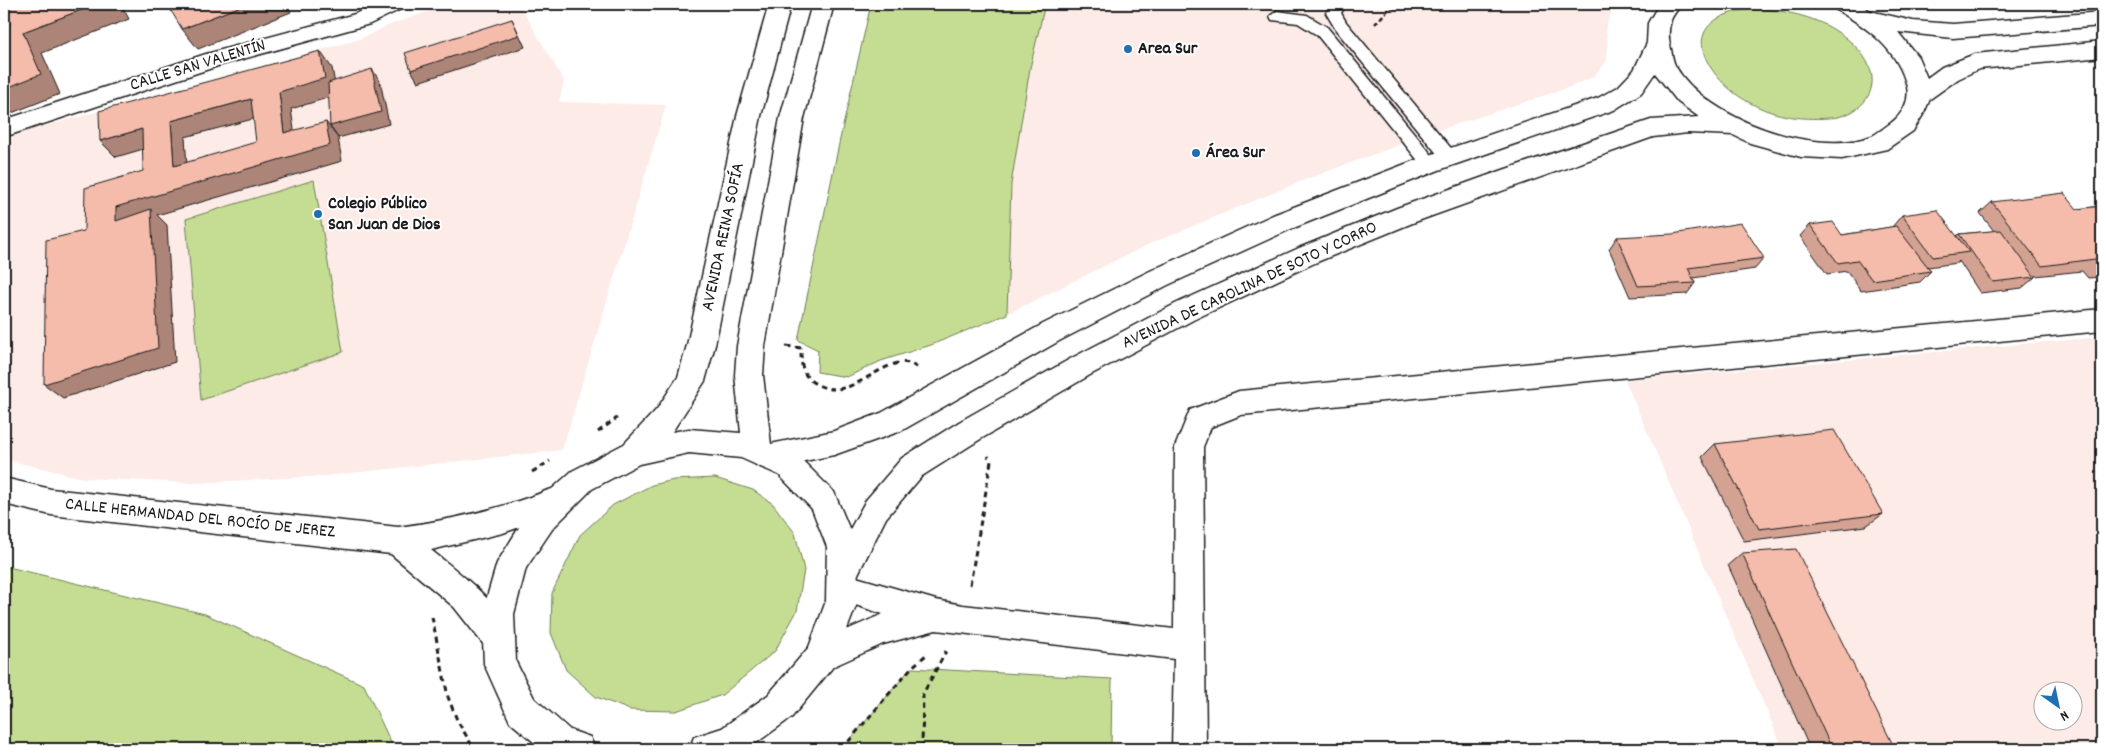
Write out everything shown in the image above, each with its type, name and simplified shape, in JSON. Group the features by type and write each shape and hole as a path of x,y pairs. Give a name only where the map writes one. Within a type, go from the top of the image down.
{"street":[{"name":"CALLE SAN VALENTÍN","path":"4,129 214,59 362,19 392,4"},
{"name":"AVENIDA REINA SOFÍA","path":"634,453 667,418 691,380 701,345 749,116 772,27 780,4"},
{"path":"823,4 792,118 751,346 749,375 761,454 834,443 891,422 1052,332 1159,278 1282,222 1440,161 1606,104 1620,97 1641,80 1657,46"},
{"path":"1671,4 1667,7 1658,25 1657,46 1664,67 1680,89 1703,109 1732,127 1768,141 1796,147 1841,150 1873,145 1898,133 1913,115 1919,95 1916,74 1906,54 1889,35 1867,17 1843,4"},
{"path":"1867,17 1913,28 1953,31 2102,19"},
{"path":"1919,95 1950,73 1975,62 2102,49"},
{"name":"AVENIDA DE CAROLINA DE SOTO Y CORRO","path":"842,580 876,509 912,467 969,431 1080,367 1186,311 1406,215 1651,129 1688,125 1732,127"},
{"path":"1189,749 1189,447 1200,419 1238,403 2102,320"},
{"name":"AVENIDA REINA SOFÍA","path":"567,747 522,710 500,664 498,614 512,563 542,518 582,480 634,453 689,441 743,446 789,466 824,501 842,547 842,601 821,657 780,706 720,747"},
{"name":"CALLE HERMANDAD DEL ROCÍO DE JEREZ","path":"4,491 51,502 398,541 448,534 503,520 562,499"},
{"path":"398,541 465,597 499,638"},
{"path":"842,580 936,614 963,620 1190,646"},
{"path":"821,657 879,630 936,614"}],"lane":[{"path":"1340,4 1333,13 1341,26 1440,161"},
{"path":"1277,16 1298,16 1312,22 1440,161"}],"path":[{"path":"922,749 923,694 943,656"}],"shaded area":[{"name":"Colegio Público San Juan de Dios","path":"451,4 519,4 564,81 559,102 666,105 562,450 324,476 194,483 83,478 4,459 4,168 13,135 360,39 392,24"},
{"name":"Área Sur","path":"1045,4 1614,4 1606,27 1608,49 1606,62 1593,77 1570,87 1448,127 1304,180 1147,245 1007,314 1011,184 1030,68"},
{"path":"2102,337 2102,749 1783,749 1625,380"}],"green space":[{"path":"871,4 1045,4 1030,68 1011,184 1007,314 931,345 881,361 847,377 817,372 818,350 798,340 840,139"},
{"path":"1764,9 1812,19 1830,27 1852,43 1867,61 1872,76 1872,86 1864,102 1849,113 1839,117 1786,116 1765,110 1745,100 1724,84 1707,60 1703,48 1703,36 1710,25 1723,16 1743,10"},
{"path":"314,180 343,352 201,400 186,219"},
{"path":"715,478 753,490 773,504 795,533 804,570 797,611 775,651 722,695 676,711 630,710 596,697 566,670 551,633 552,593 580,535 613,505 652,485 674,480"},
{"path":"4,566 205,614 364,685 394,749 4,749"},
{"path":"911,668 1112,679 1111,749 842,749"}],"building":[{"path":"16,4 97,4 23,32 41,74 4,89 4,27 10,24 4,8"},
{"path":"167,4 246,4 182,29"},
{"path":"512,19 519,35 411,70 405,53"},
{"path":"320,51 325,78 279,92 284,133 326,122 330,145 116,207 116,221 151,209 158,348 44,384 46,240 84,231 85,188 143,171 142,129 100,141 99,111","holes":["251,99 256,142 174,166 171,121"]},
{"path":"372,69 381,112 330,126 328,83"},
{"path":"2064,193 2077,209 2102,206 2102,267 2095,259 2042,266 1992,202"},
{"path":"1937,210 1969,252 1933,257 1902,215"},
{"path":"1833,222 1842,235 1896,226 1931,271 1872,280 1857,260 1838,263 1810,225"},
{"path":"1741,223 1764,258 1688,268 1695,283 1638,286 1617,237 1672,234"},
{"path":"2001,230 2035,277 1993,282 1959,234"},
{"path":"1834,430 1883,514 1759,529 1715,444"},
{"path":"1796,549 1895,749 1832,749 1742,553"}],"place":[{"name":"Area Sur","path":"1128,49"},
{"name":"Área Sur","path":"1196,153"},
{"name":"Colegio Público San Juan de Dios","path":"318,214"}]}
